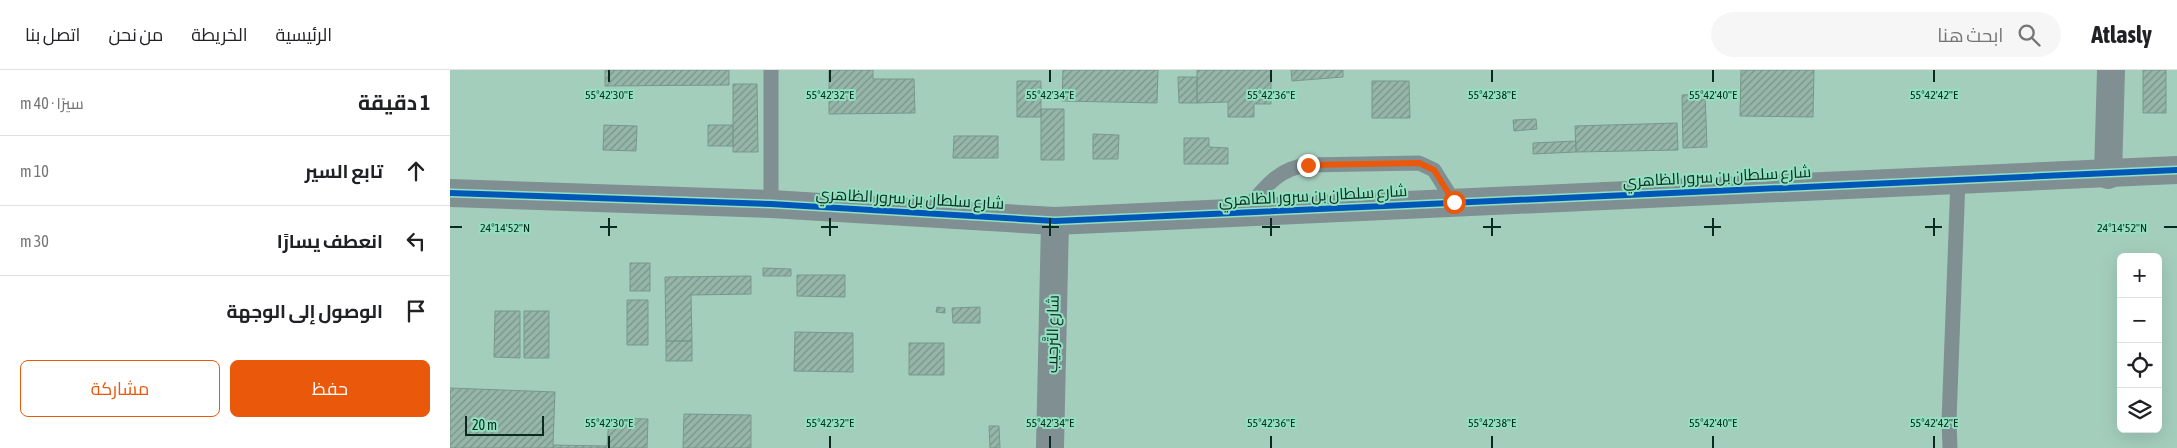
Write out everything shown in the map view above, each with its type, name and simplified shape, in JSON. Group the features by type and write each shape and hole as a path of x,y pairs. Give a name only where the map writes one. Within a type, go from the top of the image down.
{"street":[{"path":"2108,175 2111,70"},
{"name":"شارع سلطان بن سرور الظاهري","path":"450,193 771,204 1055,220 1958,179 2108,175 2177,170"},
{"name":"شارع التَّرحِيب","path":"1050,448 1055,220"}],"lane":[{"path":"771,204 772,70"},
{"path":"1245,212 1279,174 1297,166 1308,165 1419,163 1434,170 1454,202"},
{"path":"1950,448 1949,421 1958,179"},
{"path":"1941,448 1949,421"}],"building":[{"path":"605,70 729,70 729,85 605,86"},
{"path":"829,70 873,70 873,79 914,79 915,113 829,114"},
{"path":"1063,70 1158,70 1157,103 1062,101"},
{"path":"1197,70 1271,70 1271,104 1254,104 1254,117 1228,117 1228,102 1197,103"},
{"path":"1291,70 1343,70 1343,77 1292,81"},
{"path":"1741,70 1814,70 1813,117 1740,116"},
{"path":"2143,70 2166,70 2166,113 2143,113"},
{"path":"1178,77 1197,77 1197,103 1179,103"},
{"path":"1017,81 1041,81 1041,117 1017,117"},
{"path":"1372,81 1409,81 1410,118 1372,118"},
{"path":"733,84 757,84 758,152 733,152"},
{"path":"1705,94 1707,147 1683,148 1682,95"},
{"path":"1041,109 1064,109 1064,160 1041,160"},
{"path":"1536,119 1537,129 1514,131 1513,120"},
{"path":"1677,123 1678,150 1576,152 1575,126"},
{"path":"604,125 637,126 636,151 603,150"},
{"path":"708,125 733,125 733,146 708,146"},
{"path":"1093,134 1119,135 1118,159 1093,159"},
{"path":"954,136 998,136 998,158 953,158"},
{"path":"1184,138 1209,138 1209,147 1228,148 1228,164 1184,164"},
{"path":"1576,141 1576,152 1533,154 1533,143"},
{"path":"630,263 650,263 650,291 630,291"},
{"path":"763,268 791,269 791,276 763,276"},
{"path":"797,275 845,275 845,297 797,296"},
{"path":"751,276 751,294 691,295 692,341 666,341 665,277"},
{"path":"627,300 648,300 648,345 627,345"},
{"path":"937,307 945,308 945,313 936,312"},
{"path":"980,307 980,323 953,323 952,308"},
{"path":"495,311 520,311 520,358 494,357"},
{"path":"524,311 549,311 549,358 524,358"},
{"path":"795,332 853,333 853,372 794,371"},
{"path":"666,341 692,341 692,361 666,361"},
{"path":"909,343 944,343 944,375 909,375"},
{"path":"450,388 555,392 553,445 607,446 609,418 648,419 647,448 450,448"},
{"path":"684,414 751,415 751,448 683,448"},
{"path":"989,426 999,426 1000,448 990,448"}],"cycle path":[{"path":"450,193 771,204 1055,221 2177,170"}],"route":[{"path":"1308,165 1419,163 1434,170 1454,202"}]}
